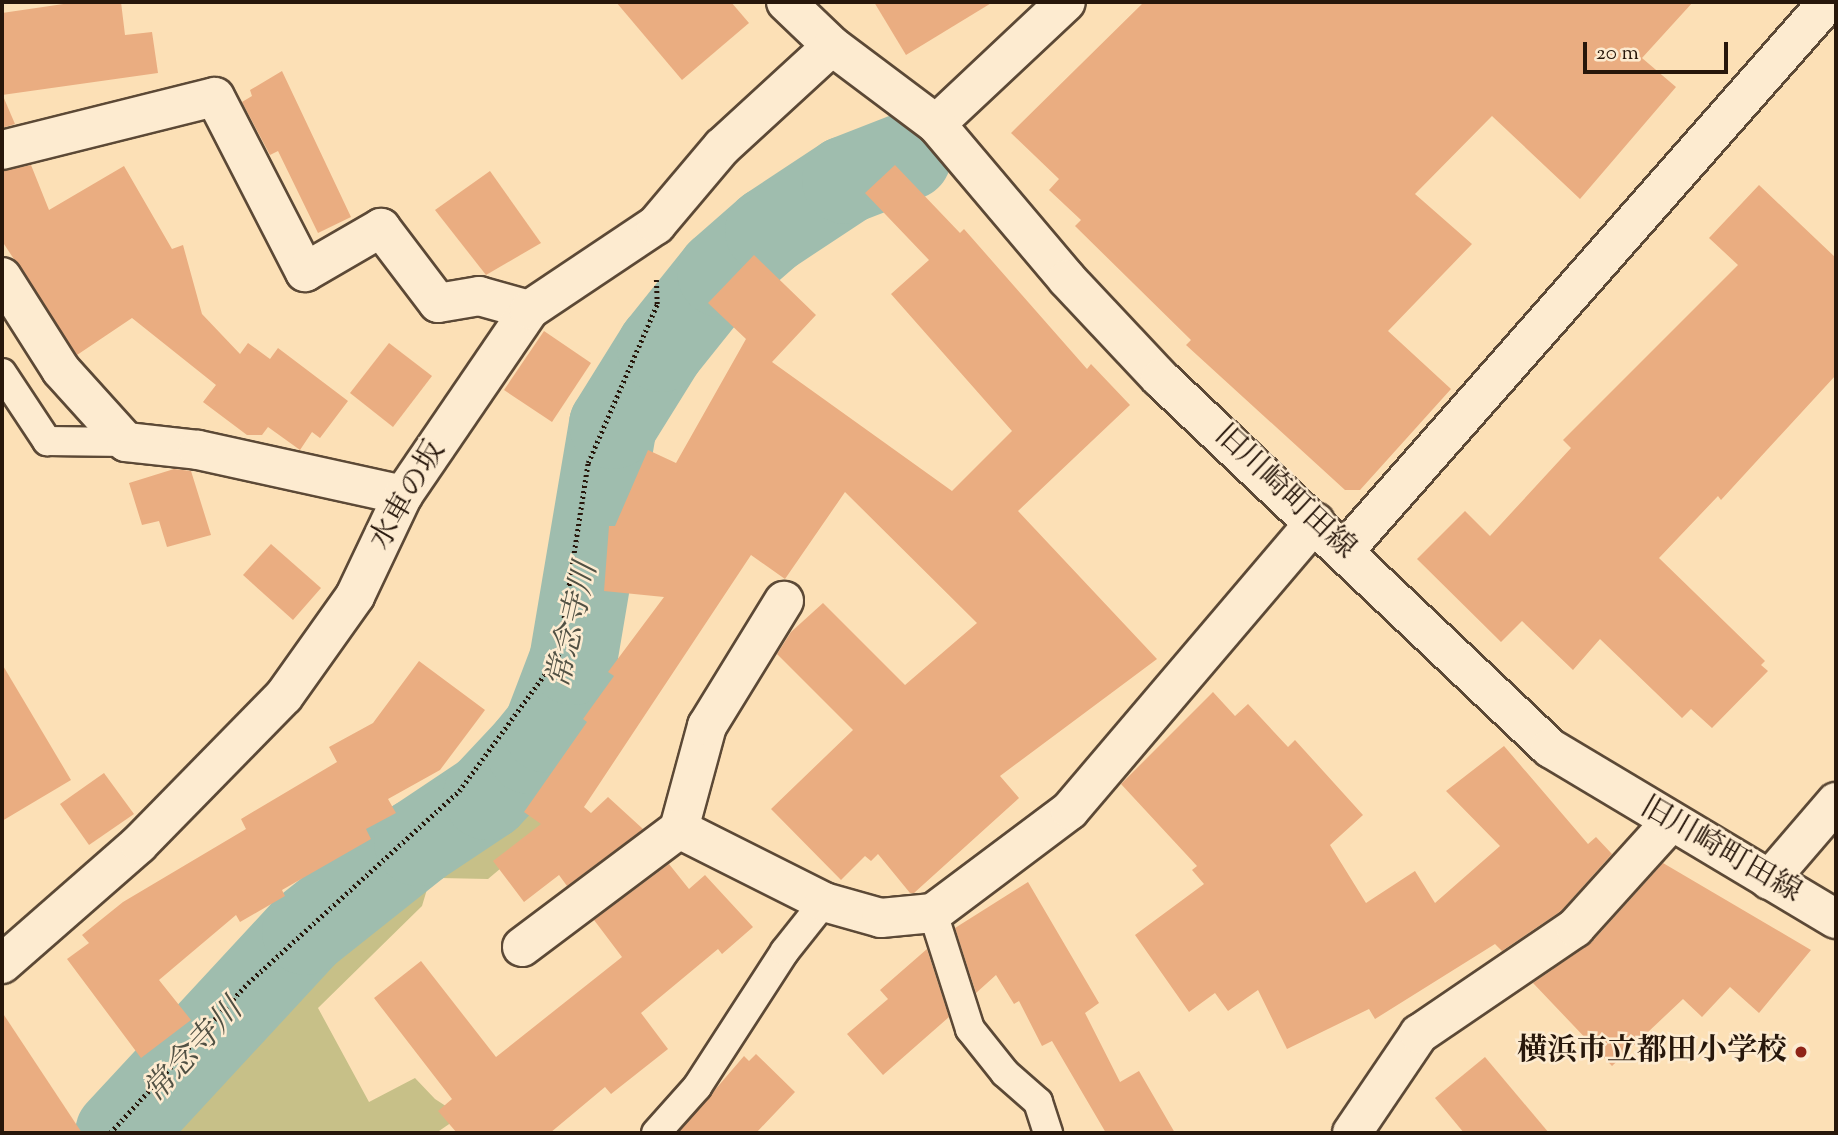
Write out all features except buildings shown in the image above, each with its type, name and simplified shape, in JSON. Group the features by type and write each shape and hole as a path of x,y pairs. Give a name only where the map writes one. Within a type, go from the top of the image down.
{"street":[{"name":"旧川崎町田線","path":"786,2 832,46 936,124 1068,279 1160,378 1345,550 1550,748 1670,823 1836,919"},
{"path":"936,124 1066,2"},
{"path":"1345,550 1828,2"},
{"name":"水車の坂","path":"2,964 139,844 284,696 355,596 403,495 529,310 656,225 722,147 832,46"},
{"path":"2,150 215,97 306,272 381,228 438,303 479,296 529,310"},
{"path":"2,277 61,370 126,442 198,450 403,495"},
{"path":"679,830 824,902 881,918 933,913 1070,810 1315,522"},
{"path":"522,947 679,830 707,726 784,601"},
{"path":"1769,880 1836,802"},
{"path":"1352,1133 1419,1034 1575,928 1670,823"}],"lane":[{"path":"2,373 47,441 126,442"},
{"path":"656,1133 697,1087 785,951 824,902"},
{"path":"933,913 970,1029 1005,1073 1038,1102 1048,1133"}],"path":[{"path":"110,1133 248,983 458,791 558,656 588,463 657,304 656,225"}],"shaded area":[{"path":"539,728 552,744 555,776 543,833 488,879 440,878 428,886 422,906 318,1008 369,1102 415,1078 435,1099 461,1116 436,1133 128,1133 264,999 250,974 434,804 493,754 513,747"}],"waterway":[{"name":"常念寺川","path":"119,1133 306,931 418,842 487,796 547,729 573,661 613,425 661,348 721,273 769,231 846,180 908,156"}],"place":[{"name":"横浜市立都田小学校","path":"1801,1052"}]}
